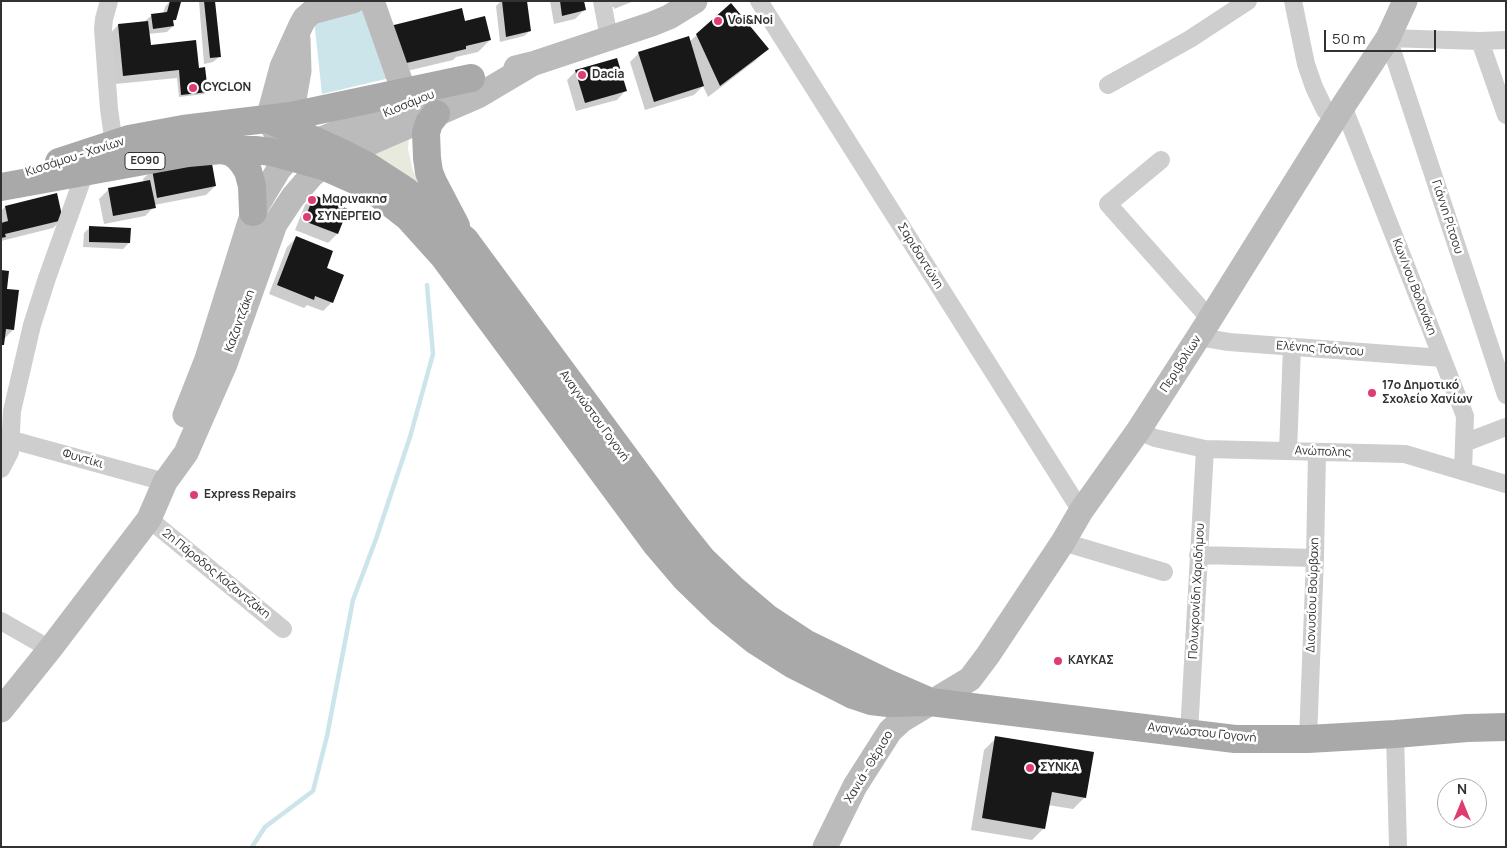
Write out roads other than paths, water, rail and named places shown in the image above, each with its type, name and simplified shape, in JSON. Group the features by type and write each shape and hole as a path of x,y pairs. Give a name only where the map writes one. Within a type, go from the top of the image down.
{"main road":[{"path":"290,157 283,121 282,66 305,18 312,12 353,1"},
{"path":"372,1 404,92"},
{"name":"Κισσάμου","path":"290,157 316,140 471,78 532,64 609,38 661,20 695,1"},
{"name":"Περιβολίων","path":"930,702 974,675 1063,542 1081,511 1138,431 1204,328 1388,38 1405,1"},
{"name":"Κισσάμου","path":"334,160 478,96 532,64"},
{"name":"ΕΟ90","path":"283,121 471,78"},
{"path":"436,114 429,123 426,133 426,148 430,172 448,212 465,240"},
{"name":"Κισσάμου - Χανίων","path":"1,187 83,164 114,144 129,139 183,129 283,121"},
{"name":"Αναγνώστου Γογονή","path":"283,121 316,140 334,160 359,182 393,205 408,218 438,250 656,544 685,578 720,612 756,641 792,664 853,695 871,701 888,703 930,702 1235,739 1308,739 1506,727"},
{"name":"Κισσάμου - Χανίων","path":"1,181 83,164 221,150 255,150 290,157"},
{"path":"221,150 231,152 244,163 252,186 253,212"},
{"name":"ΕΟ90","path":"290,157 334,160"},
{"name":"Καζαντζάκη","path":"165,482 171,449 207,358 253,212 271,180 290,157"},
{"name":"Αναγνώστου Γογονή","path":"334,160 369,167 406,191 465,240 678,529 709,565 734,590 767,618 806,643 930,702"},
{"name":"Καζαντζάκη","path":"1,710 149,519 165,482 186,453 225,364 275,224 306,181 334,160"},
{"name":"Χανιά - Θέρισο","path":"825,847 855,786 890,732 902,720 930,702"}],"street":[{"path":"109,1 103,29 109,109 114,144"},
{"path":"602,1 609,38"},
{"name":"Σαριδαντώνη","path":"759,1 1081,511"},
{"path":"1108,85 1190,40 1248,1"},
{"name":"Κων/νου Βολανάκη","path":"1293,1 1306,64 1314,87 1325,110 1339,113 1465,416 1463,471"},
{"path":"1388,38 1506,40"},
{"name":"Γιάννη Ρίτσου","path":"1388,38 1506,396"},
{"path":"1480,41 1506,115"},
{"path":"1161,160 1108,204 1204,328"},
{"path":"1,469 10,452 6,438 32,325 83,164"},
{"name":"Ελένης Τσόντου","path":"1204,328 1229,342 1442,358"},
{"path":"1288,451 1292,347"},
{"path":"1464,443 1506,427"},
{"name":"Ανώπολης","path":"1138,431 1155,438 1205,449 1405,454 1506,484"},
{"name":"Φυντίκι","path":"6,438 165,482"},
{"name":"Πολυχρονίδη Χαριδήμου","path":"1189,733 1205,449"},
{"name":"Διονυσίου Βούρβαχη","path":"1308,739 1317,452"},
{"name":"2η Πάροδος Καζαντζάκη","path":"149,519 283,629"},
{"path":"1063,542 1164,572"},
{"path":"1198,555 1315,558"},
{"path":"1,621 50,649"},
{"path":"1395,734 1398,847"}],"water":[{"path":"312,1 362,1 390,78 322,94"}],"waterway":[{"path":"252,847 265,827 313,791 327,736 353,600 376,539 410,437 433,354 427,285"}],"place":[{"name":"Voi&Noi","path":"718,21"},
{"name":"Dacia","path":"582,75"},
{"name":"CYCLON","path":"193,88"},
{"name":"Μαρινακησ","path":"312,200"},
{"name":"ΣΥΝΕΡΓΕΙΟ","path":"307,217"},
{"name":"17ο Δημοτικό Σχολείο Χανίων","path":"1372,393"},
{"name":"Express Repairs","path":"194,495"},
{"name":"ΚΑΥΚΑΣ","path":"1058,661"},
{"name":"ΣΥΝΚΑ","path":"1030,768"}]}
